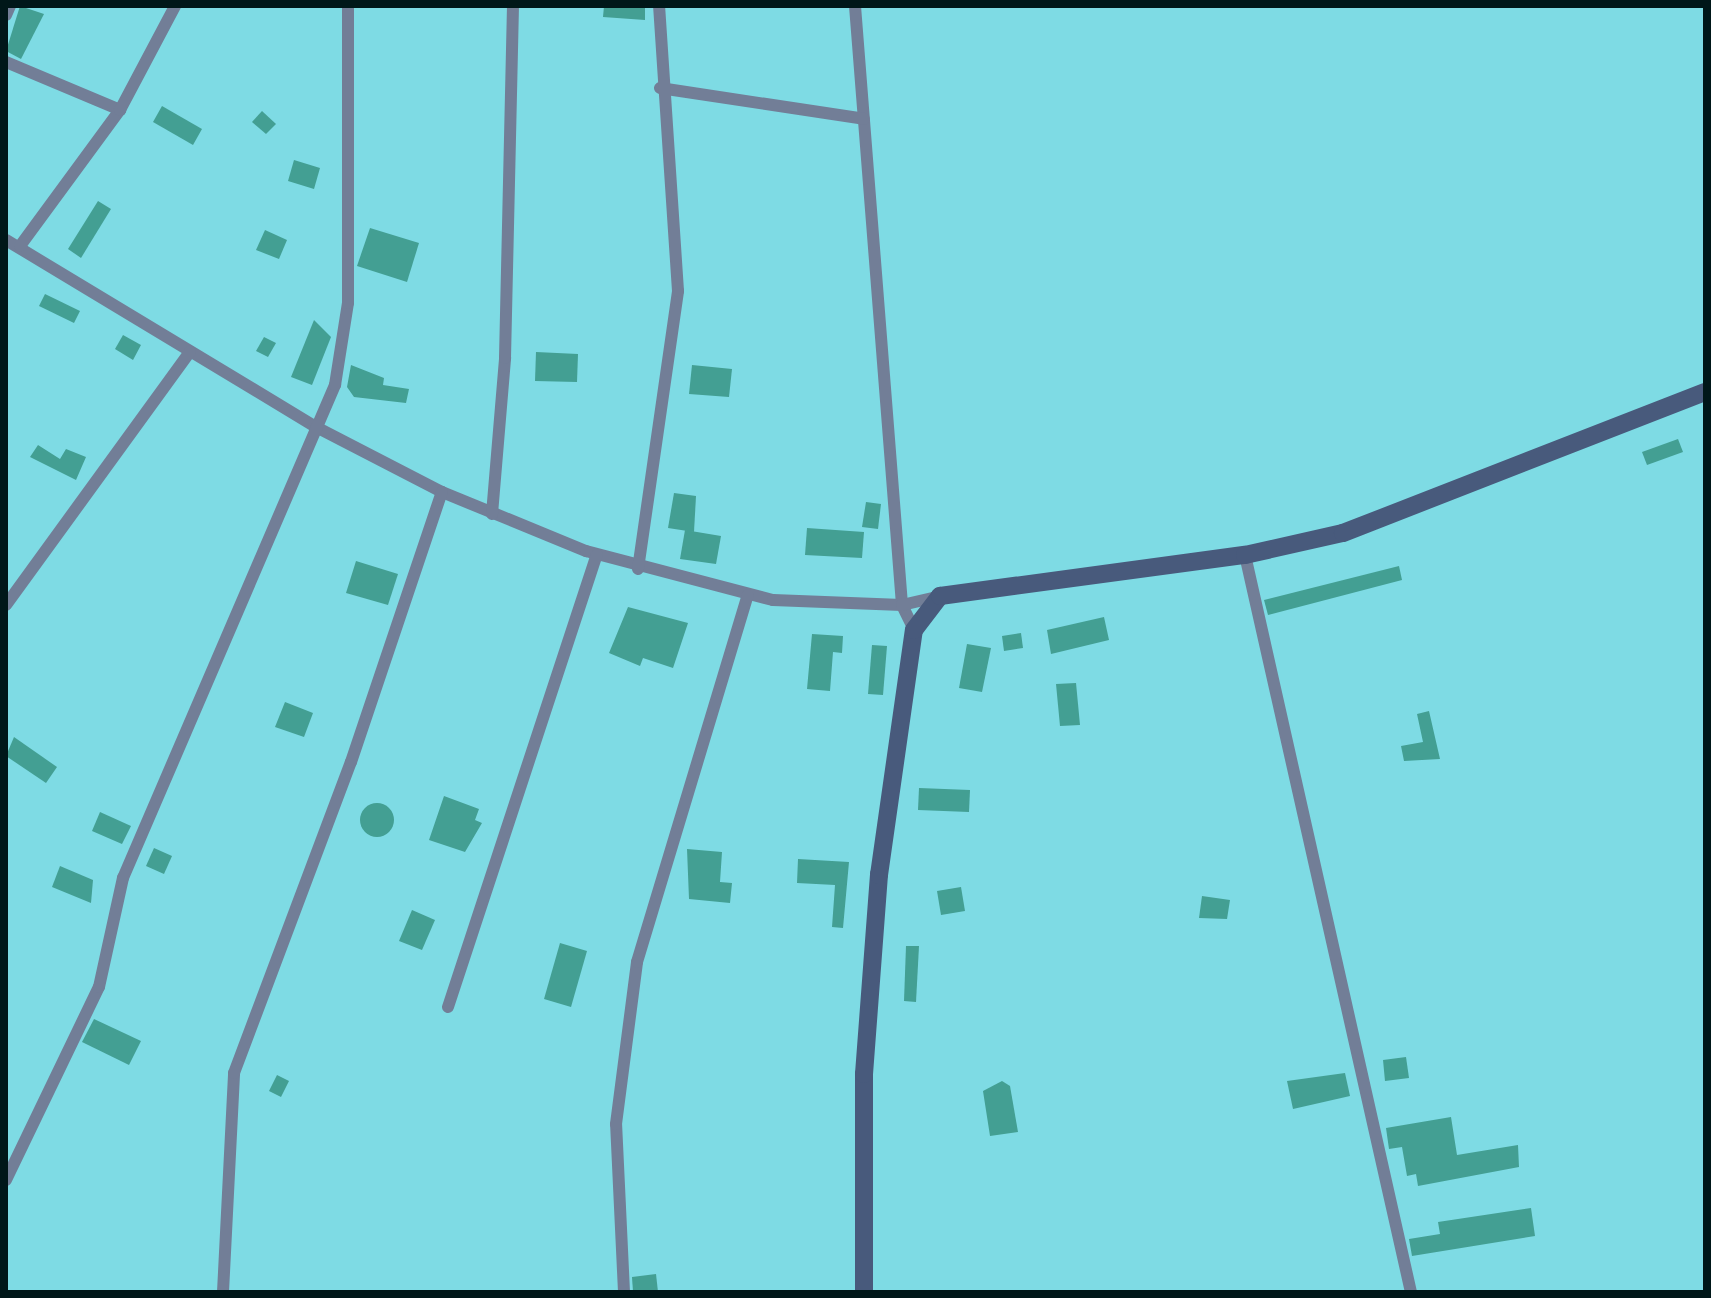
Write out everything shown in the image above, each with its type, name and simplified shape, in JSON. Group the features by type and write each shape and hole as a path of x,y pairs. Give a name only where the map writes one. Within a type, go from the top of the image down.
{"street":[{"path":"6,15 10,6"},
{"path":"20,246 120,110 175,6"},
{"path":"6,1180 99,987 123,878 335,385 348,303 348,6"},
{"path":"492,514 505,358 513,6"},
{"path":"638,569 678,291 660,88 659,6"},
{"path":"855,6 902,605 914,630"},
{"path":"6,62 120,110"},
{"path":"660,88 864,119"},
{"path":"6,240 318,428 442,492 638,569 748,595 902,605 940,596 1245,555 1394,516 1705,392"},
{"path":"6,605 190,352"},
{"path":"223,1292 234,1073 373,703 442,492"},
{"path":"448,1007 597,555"},
{"path":"1245,555 1411,1292"},
{"path":"624,1292 616,1124 637,962 748,595"},
{"path":"864,1292 870,980 914,630 940,596"}],"building":[{"path":"20,6 44,14 21,59 6,51"},
{"path":"604,6 645,6 645,20 603,17"},
{"path":"162,106 202,129 193,145 153,122"},
{"path":"262,111 276,124 266,134 252,122"},
{"path":"294,160 320,168 314,189 288,181"},
{"path":"98,201 111,209 81,258 68,249"},
{"path":"370,228 419,243 407,282 357,266"},
{"path":"265,230 287,240 279,259 256,250"},
{"path":"45,294 80,311 74,323 39,306"},
{"path":"314,320 331,337 312,385 291,377"},
{"path":"123,335 141,345 133,360 115,349"},
{"path":"264,337 276,343 268,357 256,351"},
{"path":"536,352 578,354 577,382 535,381"},
{"path":"351,365 384,378 383,385 409,389 406,403 354,397 347,387"},
{"path":"692,365 732,369 729,397 689,394"},
{"path":"1678,439 1683,452 1647,465 1642,452"},
{"path":"38,445 60,459 66,449 86,457 76,480 30,457"},
{"path":"674,493 696,496 694,532 668,528"},
{"path":"866,502 881,504 878,529 862,527"},
{"path":"807,528 864,532 862,558 805,555"},
{"path":"685,530 721,536 716,564 680,559"},
{"path":"356,561 398,574 388,605 346,593"},
{"path":"1399,566 1402,580 1268,615 1264,600"},
{"path":"628,607 688,623 673,668 643,658 640,666 609,653"},
{"path":"1104,617 1109,640 1051,654 1047,630"},
{"path":"1021,633 1023,648 1004,651 1002,636"},
{"path":"812,634 843,636 842,653 833,652 830,691 807,689"},
{"path":"967,644 991,648 982,692 959,688"},
{"path":"872,645 887,646 883,695 868,694"},
{"path":"1076,683 1080,725 1060,726 1056,684"},
{"path":"285,702 313,713 304,737 275,727"},
{"path":"1429,711 1440,759 1404,761 1401,746 1423,742 1417,714"},
{"path":"14,737 57,767 46,783 6,756"},
{"path":"919,788 970,790 969,812 918,810"},
{"path":"444,796 479,809 475,820 482,823 465,852 429,840"},
{"path":"377,803 389,808 394,820 389,832 377,837 365,832 360,820 365,808"},
{"path":"100,812 131,826 122,844 92,831"},
{"path":"154,848 172,856 164,874 146,866"},
{"path":"687,849 722,852 720,882 732,883 730,903 689,899"},
{"path":"798,859 849,862 843,928 832,927 835,885 797,883"},
{"path":"60,866 93,880 91,903 52,887"},
{"path":"961,887 965,911 941,915 937,891"},
{"path":"1202,896 1230,900 1227,919 1199,918"},
{"path":"412,910 435,920 422,950 399,941"},
{"path":"560,943 587,951 571,1007 544,999"},
{"path":"906,946 919,946 916,1002 904,1001"},
{"path":"94,1019 141,1041 129,1065 82,1042"},
{"path":"1406,1057 1409,1078 1385,1081 1383,1060"},
{"path":"1345,1073 1350,1096 1293,1109 1287,1081"},
{"path":"277,1075 289,1081 281,1097 269,1091"},
{"path":"1002,1081 1010,1086 1018,1132 990,1136 983,1091"},
{"path":"1451,1117 1457,1155 1518,1145 1519,1167 1418,1186 1416,1174 1407,1176 1402,1147 1389,1149 1386,1128"},
{"path":"1531,1208 1535,1236 1412,1256 1409,1239 1440,1234 1438,1222"},
{"path":"656,1274 658,1292 633,1292 632,1277"}]}
